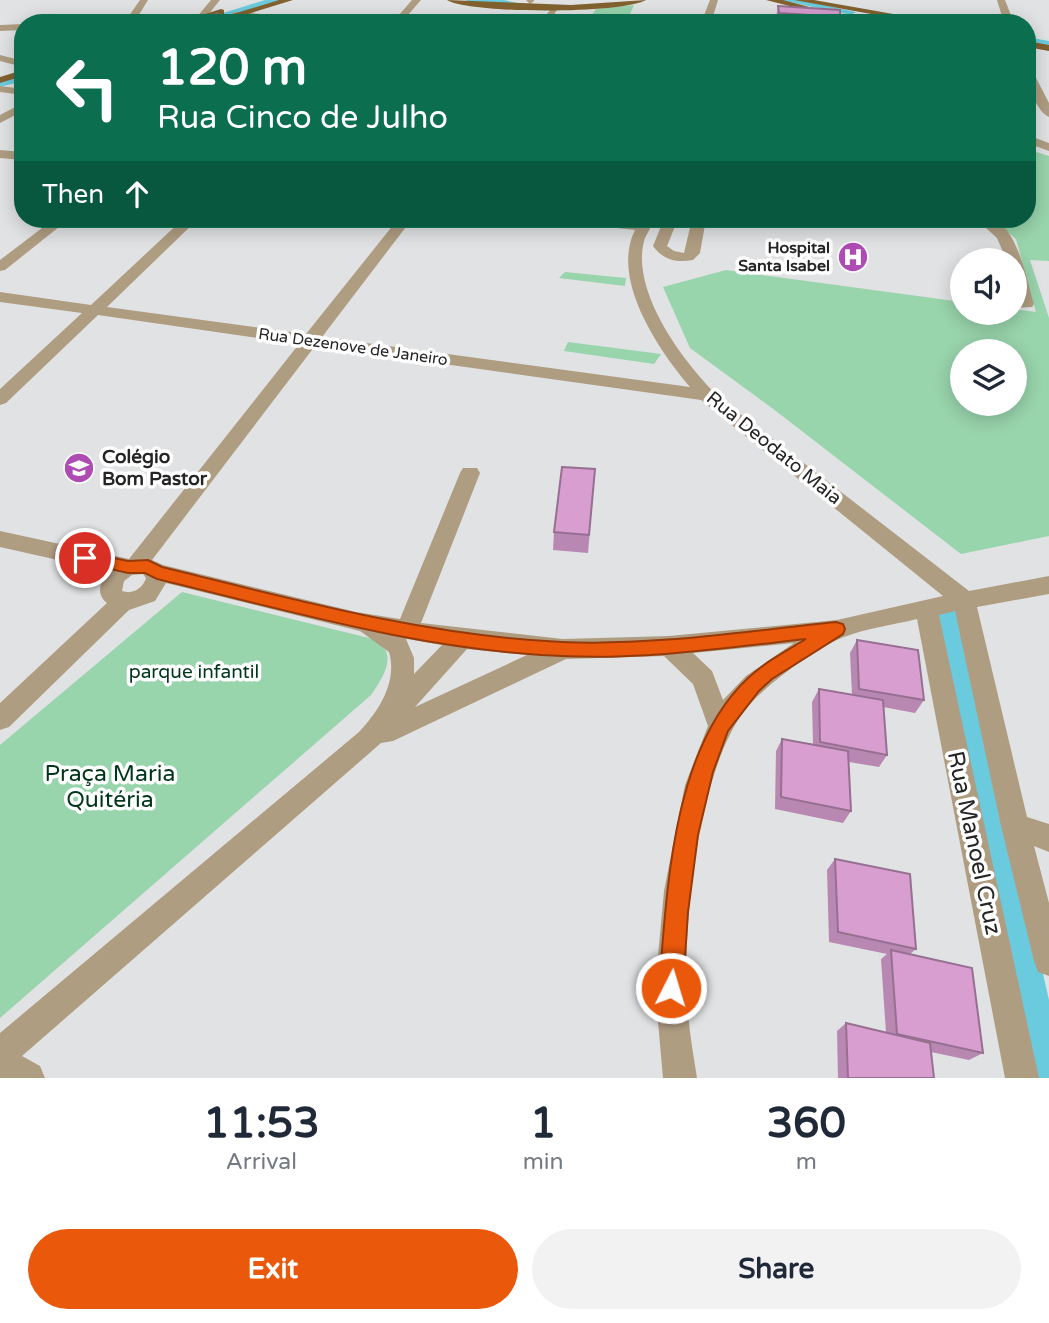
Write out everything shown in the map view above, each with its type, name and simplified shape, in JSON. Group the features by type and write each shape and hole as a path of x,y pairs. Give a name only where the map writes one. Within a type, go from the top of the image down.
{"main road":[{"path":"225,14 268,2 289,0"},
{"path":"451,0 604,6 642,0"},
{"path":"519,0 558,3 612,0"},
{"path":"770,0 845,14"},
{"path":"798,0 851,14"},
{"path":"238,14 268,2"}],"street":[{"path":"404,14 417,0"},
{"path":"1036,90 1049,114"},
{"path":"0,267 50,228"},
{"path":"0,399 182,228"},
{"path":"140,568 158,582 151,592 138,600 123,601 111,596 110,586 116,575 140,568 307,341 398,228"},
{"name":"Rua Deodato Maia","path":"644,228 636,253 637,276 647,309 664,342 706,395 964,600"},
{"path":"667,228 660,246 664,253 688,257 693,253 697,228"},
{"path":"999,228 1010,248"},
{"name":"Rua Dezenove de Janeiro","path":"0,297 706,395"},
{"path":"407,630 470,473"},
{"path":"0,540 140,568 356,621 462,639 563,649 669,646 836,629 964,600 1049,585"},
{"name":"Rua Manoel Cruz","path":"964,600 1015,826 1049,961"},
{"path":"0,719 123,601"},
{"name":"Rua Manoel Cruz","path":"926,608 1022,1078"},
{"path":"356,621 395,642 403,661 400,685 377,732"},
{"path":"680,1078 671,988 687,835 703,772 720,726 752,685 836,629"},
{"path":"0,1054 377,732 462,639"},
{"path":"669,646 703,678 720,726"},
{"path":"377,732 563,649"},
{"path":"1015,826 1049,838"},
{"path":"0,1062 28,1078"}],"green space":[{"path":"634,5 630,14 592,14 596,9"},
{"path":"1036,152 1049,156 1049,261 1030,260 1049,318 1049,536 961,554 690,348 663,287 726,270 950,300 950,325 1027,325 1027,311 1036,312 1027,279 1027,248 1018,248 1016,239 1003,228 1036,228"},
{"path":"565,272 626,278 625,286 559,278"},
{"path":"568,342 661,354 654,364 564,351"},
{"name":"Praça Maria Quitéria","path":"182,592 377,640 387,653 384,674 371,695 0,1018 0,745"}],"building":[{"path":"778,6 840,10 840,14 779,13"},
{"path":"562,467 595,469 589,535 554,532"},
{"path":"857,640 918,650 924,700 859,689"},
{"path":"819,689 883,700 887,755 820,742"},
{"path":"782,739 848,751 851,811 781,797"},
{"path":"835,859 910,874 916,949 838,932"},
{"path":"891,950 972,968 983,1053 897,1034"},
{"path":"846,1023 930,1043 934,1078 848,1078"}],"waterway":[{"path":"227,14 275,0"},
{"path":"471,0 517,4"},
{"path":"785,0 851,12"},
{"path":"1036,42 1049,44"},
{"path":"0,84 14,80"},
{"path":"949,618 1049,1078"}],"place":[{"name":"Hospital Santa Isabel","path":"853,257"},
{"name":"Colégio Bom Pastor","path":"79,468"}],"route":[{"path":"85,558 128,567 148,566 157,572 356,621 462,639 563,649 669,646 836,629 765,674 752,685 720,726 703,772 687,835 671,988"}],"park label":[{"name":"parque infantil","path":"194,672"}]}
